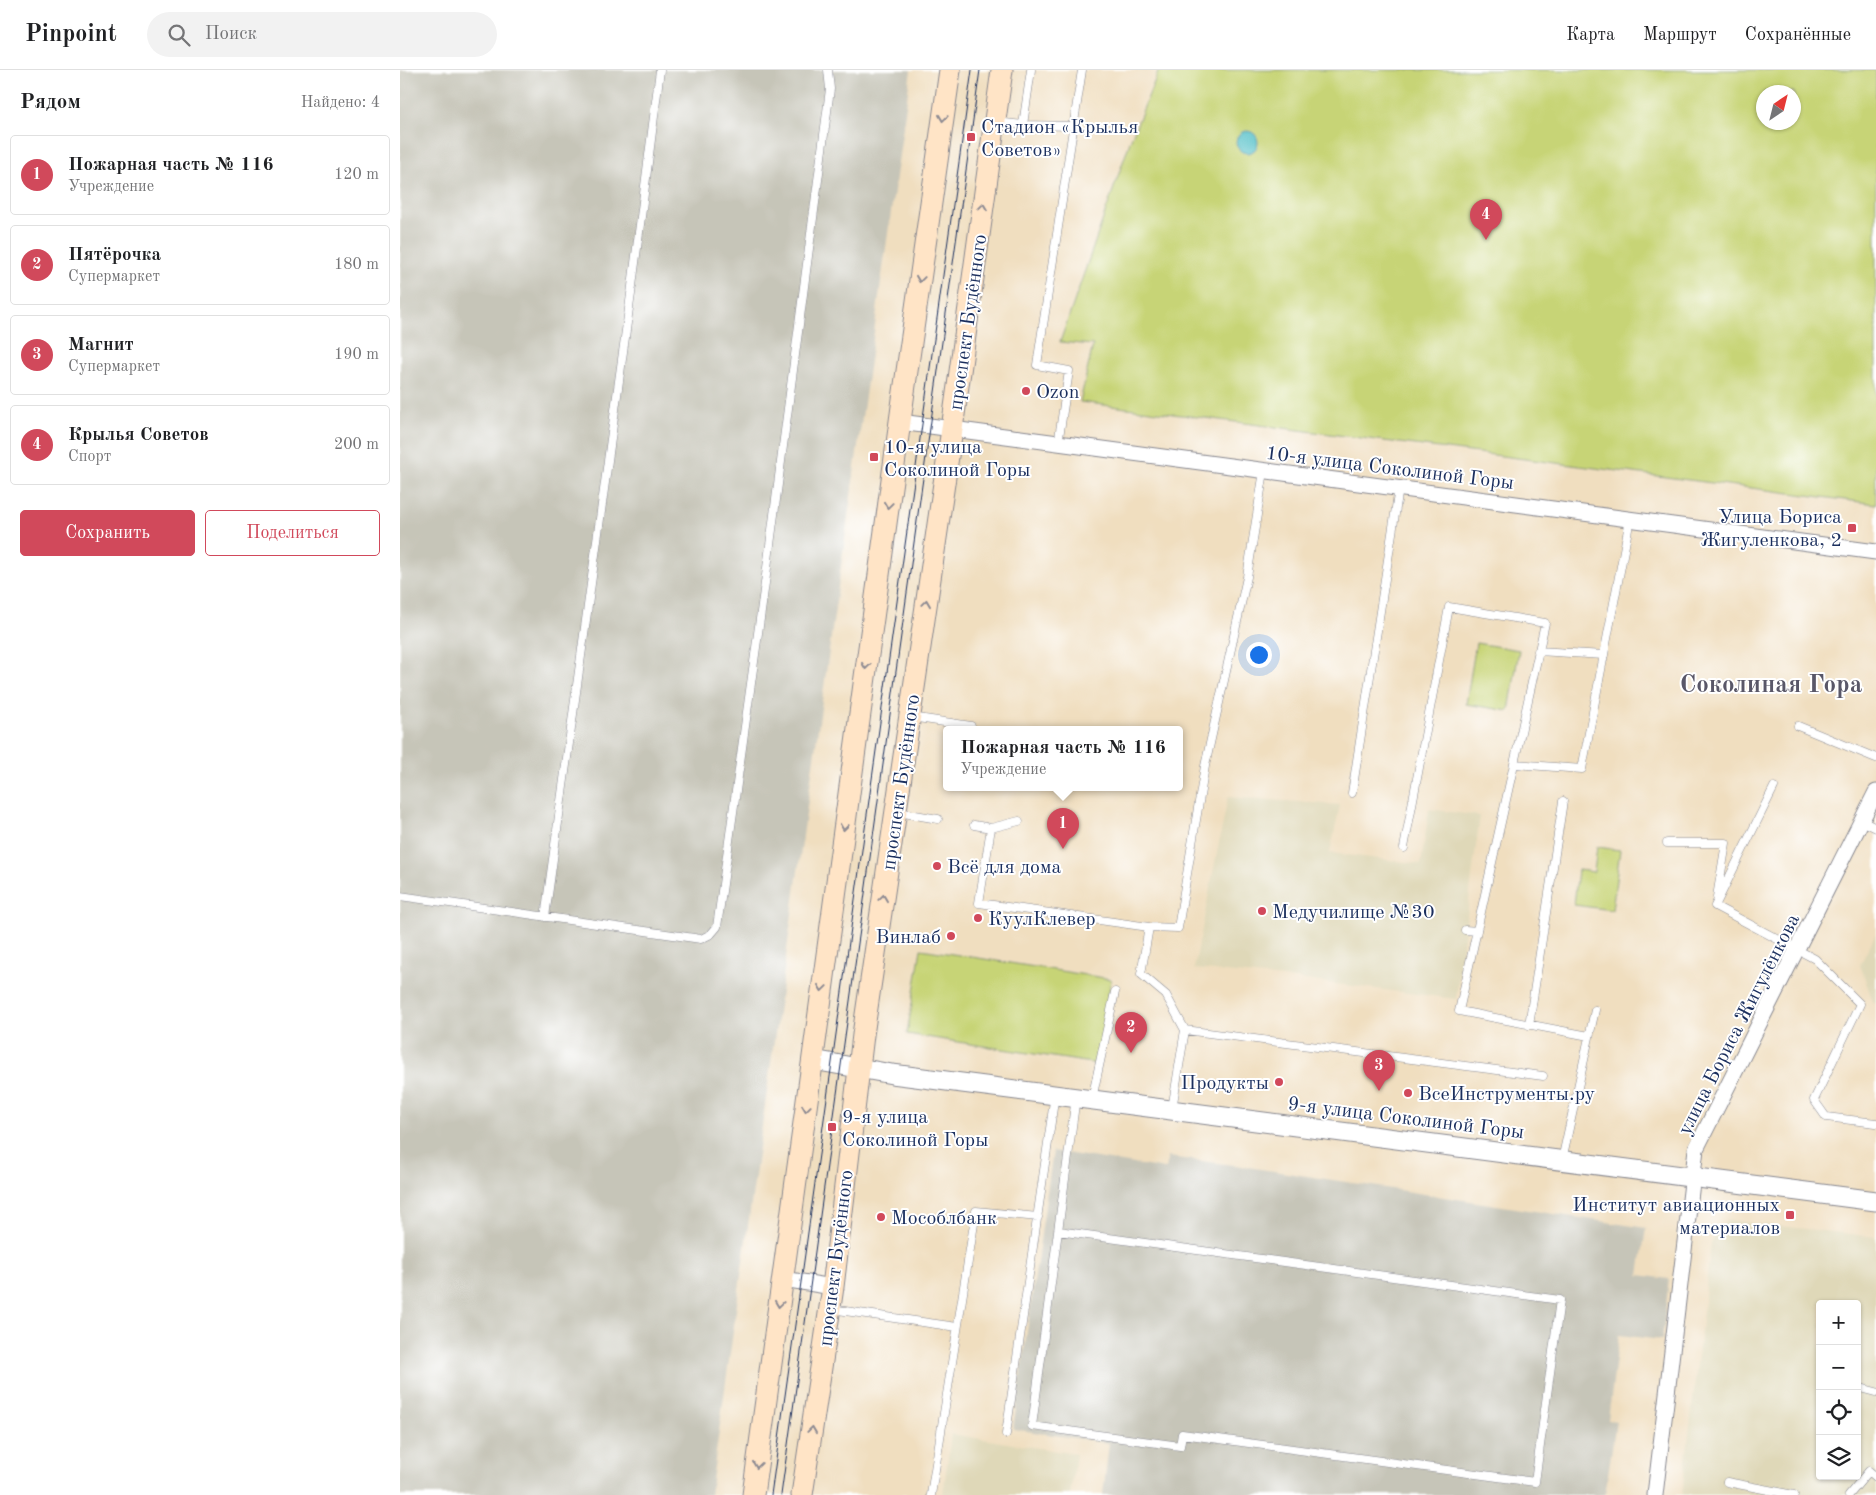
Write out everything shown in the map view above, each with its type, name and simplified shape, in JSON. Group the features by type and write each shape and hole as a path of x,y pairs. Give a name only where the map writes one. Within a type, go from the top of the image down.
{"main road":[{"path":"753,1495 950,70"},
{"name":"проспект Будённого","path":"802,1495 833,1287 859,1068 1002,70"}],"street":[{"name":"10-я улица Соколиной Горы","path":"900,422 1876,552"},
{"name":"улица Бориса Жигулёнкова","path":"1655,1495 1696,1149 1876,792"},
{"name":"9-я улица Соколиной Горы","path":"812,1060 892,1074 1876,1201"},
{"path":"783,1279 833,1287"}],"lane":[{"path":"545,917 660,70"},
{"path":"400,896 700,939 711,934 717,927 765,583 828,99 828,70"},
{"path":"1023,125 1031,70"},
{"path":"1058,444 1070,371 1038,365 1082,70"},
{"path":"995,122 1023,125 1074,126"},
{"path":"991,828 979,903 1149,928 1178,928 1206,766 1264,471"},
{"path":"1352,793 1399,488"},
{"path":"1514,764 1582,769 1630,519"},
{"path":"1404,848 1450,607 1545,624 1458,1011 1589,1036"},
{"path":"1538,651 1604,655"},
{"path":"910,717 971,726"},
{"path":"1798,726 1876,758"},
{"path":"1715,906 1774,787"},
{"path":"1529,1025 1563,801"},
{"path":"896,812 938,819"},
{"path":"974,825 991,828 1019,821"},
{"path":"1862,821 1876,828"},
{"path":"1667,843 1726,843 1715,906"},
{"path":"1715,906 1815,959 1860,1004 1814,1100 1826,1117 1876,1123"},
{"path":"1149,928 1140,974 1166,995 1184,1030 1172,1110"},
{"path":"1465,930 1477,930"},
{"path":"1058,1231 1560,1300 1535,1482 1182,1434 1180,1446 1032,1426 1058,1231 1084,1098 1115,992"},
{"path":"1562,1160 1595,1010"},
{"path":"1184,1030 1543,1076"},
{"path":"1006,1434 1055,1094"},
{"path":"931,1495 976,1211 1038,1217"},
{"path":"830,1308 957,1327"},
{"path":"1861,1388 1876,1392"},
{"path":"1848,1495 1869,1471 1876,1478"},
{"path":"1727,1482 1789,1495"}],"shaded area":[{"path":"400,70 911,70 710,1495 400,1495"},
{"path":"1228,797 1340,805 1330,853 1421,864 1429,809 1480,816 1456,999 1305,980 1194,969"},
{"path":"1876,933 1876,1004 1873,1002 1860,965"},
{"path":"1053,1151 1166,1169 1168,1157 1241,1166 1646,1228 1639,1275 1669,1279 1662,1340 1619,1335 1608,1420 1616,1421 1605,1495 1103,1495 1109,1443 1013,1429"},
{"path":"1727,1220 1876,1237 1876,1495 1682,1495 1711,1243"},
{"path":"951,1434 1076,1454 1070,1495 943,1495"}],"green space":[{"path":"1159,70 1876,70 1876,504 1080,402 1093,345 1060,342 1131,139"},
{"path":"1476,643 1519,650 1509,711 1466,704"},
{"path":"1597,847 1620,850 1612,910 1574,905 1578,870 1594,872"},
{"path":"921,949 1111,979 1098,1064 907,1034"}],"water":[{"path":"1247,131 1255,134 1258,142 1255,150 1247,153 1239,150 1236,142 1239,134"}],"tram line":[{"path":"771,1495 972,70"},
{"path":"781,1495 980,70"}],"place":[{"name":"Стадион «Крылья Советов»","path":"971,137"},
{"name":"Крылья Советов","path":"1486,240"},
{"name":"Ozon","path":"1026,391"},
{"name":"10-я улица Соколиной Горы","path":"874,457"},
{"name":"Улица Бориса Жигуленкова, 2","path":"1852,528"},
{"name":"Пожарная часть № 116","path":"1063,849"},
{"name":"Всё для дома","path":"937,866"},
{"name":"Медучилище №30","path":"1262,911"},
{"name":"КуулКлевер","path":"978,918"},
{"name":"Винлаб","path":"951,936"},
{"name":"Пятёрочка","path":"1131,1053"},
{"name":"Продукты","path":"1279,1082"},
{"name":"Магнит","path":"1379,1091"},
{"name":"ВсеИнструменты.ру","path":"1408,1093"},
{"name":"9-я улица Соколиной Горы","path":"832,1127"},
{"name":"Институт авиационных материалов","path":"1790,1215"},
{"name":"Мособлбанк","path":"881,1217"}],"district":[{"name":"Соколиная Гора","path":"1771,683"}]}
